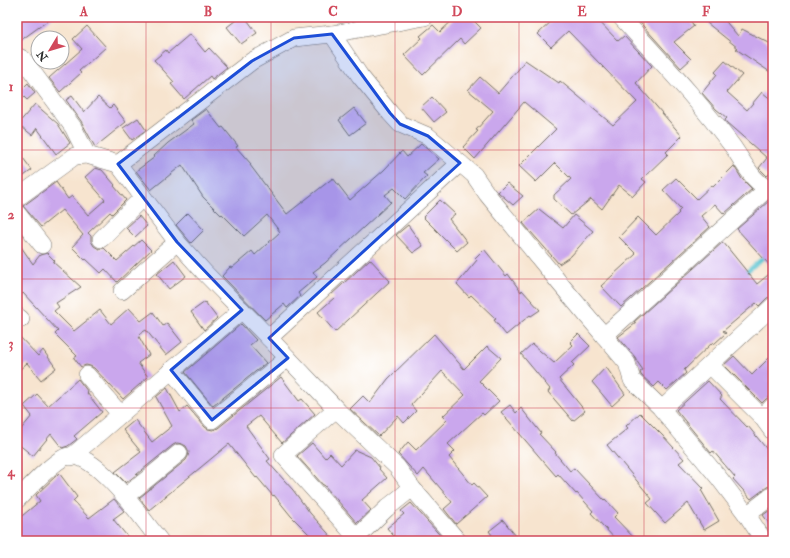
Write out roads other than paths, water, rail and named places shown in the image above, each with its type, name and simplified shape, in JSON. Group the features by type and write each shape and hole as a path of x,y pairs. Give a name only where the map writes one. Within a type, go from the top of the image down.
{"street":[{"path":"118,164 252,61 294,38 332,34 425,17"},
{"path":"604,336 770,189 752,175 732,146 688,91 622,17"},
{"path":"332,34 360,76 400,124 428,136 474,175 604,336 627,362 632,380 662,410 719,478 748,515 764,541"},
{"path":"17,56 23,59 73,127 87,156"},
{"path":"17,198 75,156 87,156 118,164 177,242 204,272 336,409 397,467 412,488 458,541"},
{"path":"269,338 460,163"},
{"path":"101,239 143,197"},
{"path":"17,213 42,245"},
{"path":"122,291 177,242"},
{"path":"662,410 773,306"},
{"path":"71,457 242,310"},
{"path":"171,370 212,420 288,358"},
{"path":"710,365 767,411 773,432"},
{"path":"87,375 120,414"},
{"path":"336,409 283,455 355,539 387,508 412,488"},
{"path":"125,497 179,454"},
{"path":"17,500 56,462 67,456 79,457 93,465 109,478 160,541"},
{"path":"748,515 773,495"}],"waterway":[{"path":"743,275 773,249"}]}
